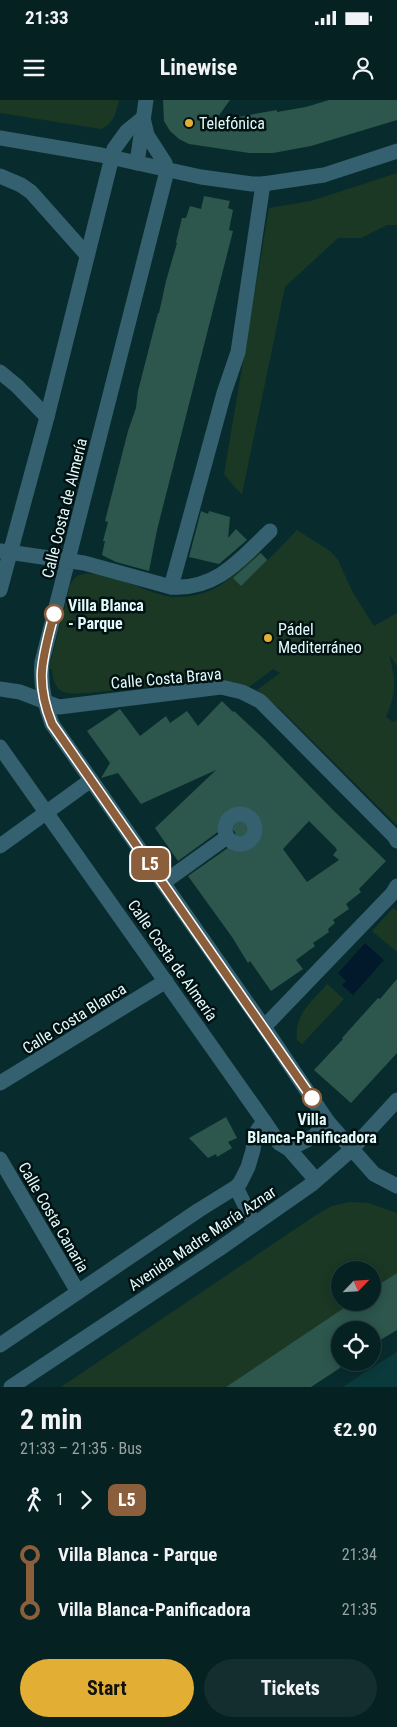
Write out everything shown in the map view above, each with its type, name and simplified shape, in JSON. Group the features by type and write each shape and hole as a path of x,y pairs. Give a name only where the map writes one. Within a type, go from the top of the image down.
{"street":[{"path":"137,163 146,100"},
{"path":"0,590 5,551 47,417 114,149 123,135 143,118"},
{"path":"143,118 149,140 165,163 167,171"},
{"path":"0,138 112,157 167,171 241,183 263,184 324,175 397,151"},
{"name":"Calle Costa de Almería","path":"167,171 42,662 41,675 44,702 52,724 264,1027 328,1122 374,1174 397,1186"},
{"path":"0,176 21,185 31,192 87,255"},
{"path":"171,587 224,393 238,352 263,184"},
{"path":"0,372 17,386 47,417"},
{"path":"5,551 84,563 171,587 182,588 195,586 216,578 234,567 270,531"},
{"name":"Calle Costa Brava","path":"0,689 20,692 59,707 221,688 242,692 260,701 397,841"},
{"name":"Calle Costa de Almería","path":"0,747 280,1143 289,1149 316,1180"},
{"path":"0,846 91,780"},
{"path":"162,883 227,837"},
{"path":"264,1027 392,894 397,886"},
{"name":"Calle Costa Blanca","path":"0,1083 166,982"},
{"name":"Avenida Madre María Aznar","path":"11,1387 219,1249 316,1180 351,1150 397,1100"},
{"path":"254,1224 236,1187 244,1176 251,1159 254,1134 264,1121"},
{"path":"289,1149 313,1137 328,1122"},
{"name":"Calle Costa Canaria","path":"0,1159 78,1292"},
{"name":"Avenida Madre María Aznar","path":"0,1345 236,1187"}],"shaded area":[{"path":"365,943 384,960 353,995 342,985 346,981 338,973"},
{"path":"397,1352 397,1387 343,1387 367,1371 381,1371 381,1362"}],"green space":[{"path":"0,100 119,100 112,121 101,129 0,113"},
{"path":"397,173 397,225 387,225 361,238 338,238 285,287 242,494 224,474 269,208 311,201"},
{"path":"297,530 330,551 338,560 352,591 374,626 397,613 397,666 389,654 393,672 394,693 386,717 393,722 397,720 397,825 281,710 257,690 280,673 273,669 249,687 223,680 206,680 88,693 68,693 59,689 52,670 49,668 70,585 77,576 89,574 111,577 166,596 196,595 209,591 225,582 258,551 268,560"},
{"path":"393,908 397,911 397,952 372,931"},
{"path":"327,984 344,999 302,1044 297,1040 298,1023 305,1009"},
{"path":"349,1202 368,1203 397,1213 397,1273 381,1284 381,1261 331,1261 331,1311 341,1311 227,1387 61,1387 316,1215 332,1206"}],"building":[{"path":"163,100 230,100 215,121 306,107 329,100 397,100 397,120 311,146 273,153 249,153 189,144 179,139 170,131 164,121"},
{"path":"204,196 230,201 228,208 233,210 229,230 233,231 157,530 149,571 116,562 102,555 105,541 103,541 108,522 105,521 128,431 136,408 138,391 182,218 186,218 190,206 201,209"},
{"path":"201,511 208,514 209,511 230,517 228,538 236,529 247,540 219,564 189,557"},
{"path":"261,553 267,560 241,586 233,578"},
{"path":"222,701 264,739 386,861 359,889 361,892 346,904 349,909 333,920 335,923 328,929 329,932 313,943 315,946 296,960 303,969 271,991 250,961 248,963 232,937 188,876 232,845 236,840 235,832 230,828 222,829 178,861 155,828 216,770 141,804 118,773 101,778 110,763 87,731 120,709 140,736 166,716 170,723 187,711 198,726","holes":["309,821 337,850 333,855 339,860 307,882 283,849"]},
{"path":"397,979 397,1053 351,1103 314,1070"},
{"path":"226,1117 237,1138 228,1142 232,1148 217,1157 216,1154 208,1158 189,1138"},
{"path":"397,1273 397,1330 381,1340 381,1321 331,1321 331,1371 335,1371 311,1387 226,1387 340,1311 381,1311 381,1283"}],"bus line":[{"name":"L5","path":"54,614 42,662 41,675 44,702 52,724 312,1098"}],"place":[{"name":"Telefónica","path":"189,123"},
{"name":"Villa Blanca - Parque","path":"54,614"},
{"name":"Pádel Mediterráneo","path":"268,638"},
{"name":"Villa Blanca-Panificadora","path":"312,1098"}]}
